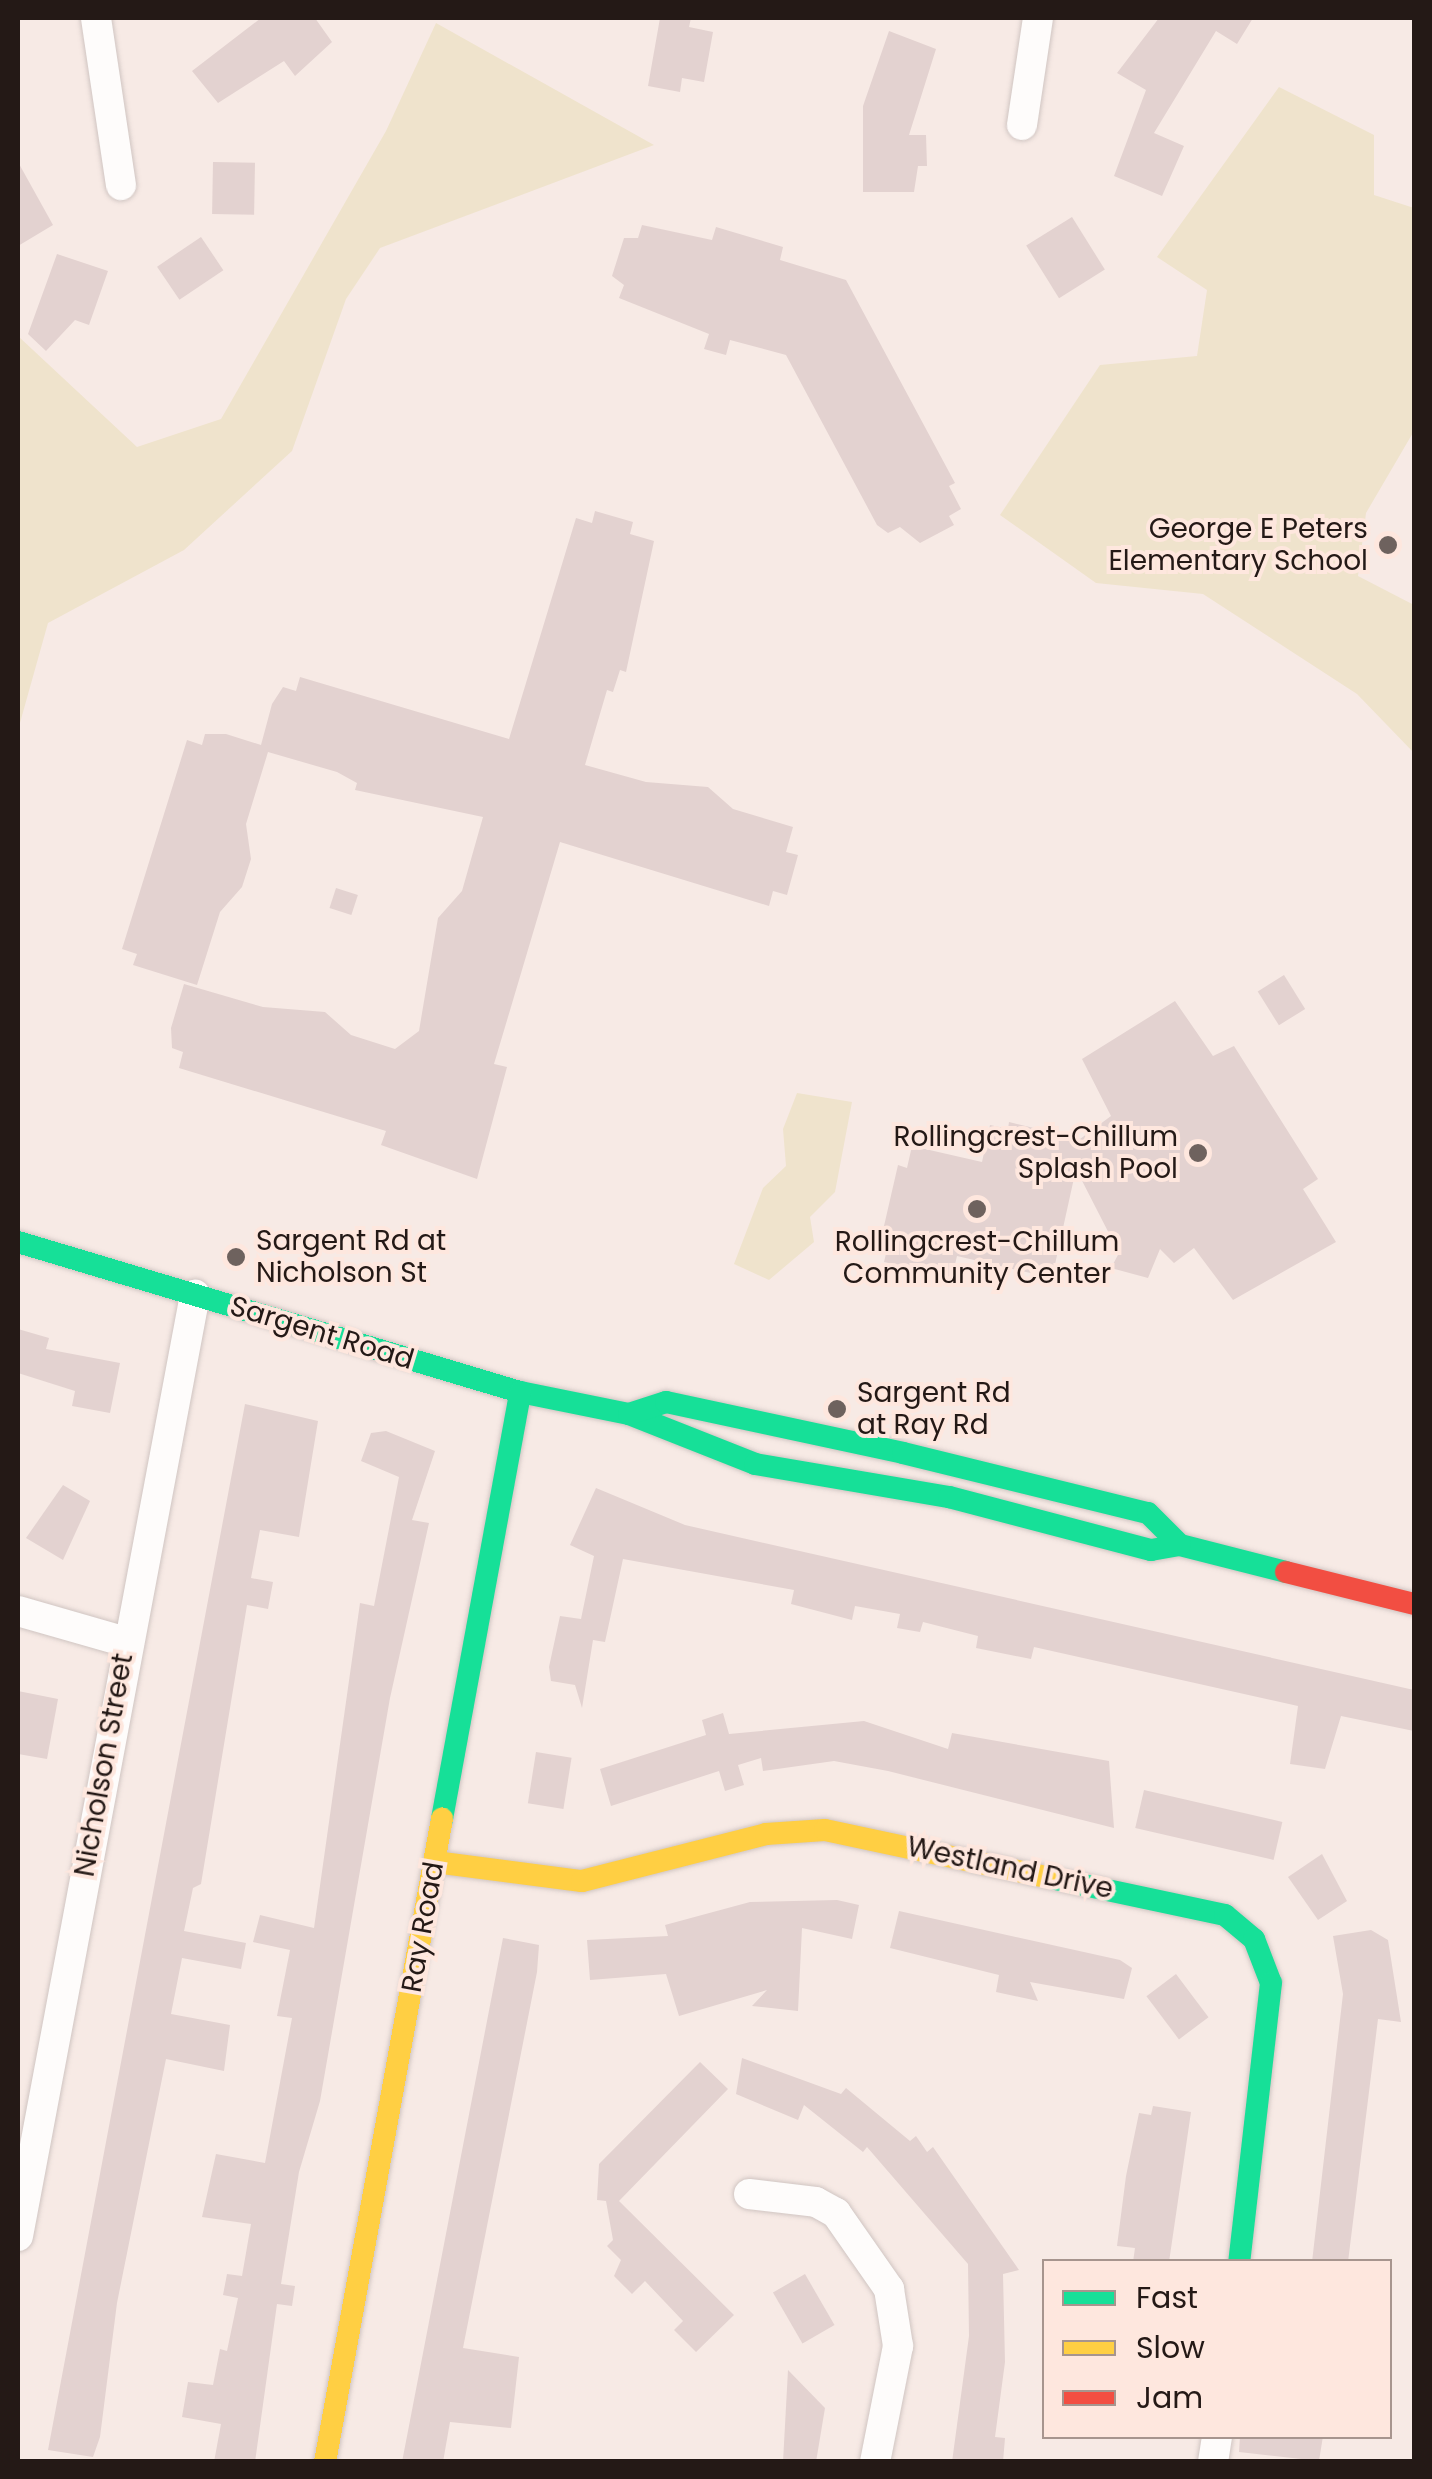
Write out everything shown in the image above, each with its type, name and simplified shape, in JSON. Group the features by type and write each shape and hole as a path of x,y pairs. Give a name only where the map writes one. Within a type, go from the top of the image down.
{"street":[{"path":"96,18 121,185"},
{"path":"1022,125 1038,18"},
{"name":"Sargent Road","path":"18,1242 520,1392 629,1414 755,1464 949,1497 1151,1550 1180,1545 1414,1604"},
{"name":"Nicholson Street","path":"18,2236 126,1642 194,1295"},
{"name":"Ray Road","path":"325,2462 520,1392"},
{"name":"Sargent Road","path":"629,1414 666,1402 903,1453 1148,1514 1180,1545"},
{"path":"18,1611 126,1642"},
{"name":"Westland Drive","path":"435,1862 582,1881 766,1834 825,1830 1224,1915 1254,1939 1272,1983 1239,2259"},
{"path":"749,2194 816,2202 836,2213 889,2290 898,2346 875,2462"}],"shaded area":[{"path":"436,23 654,145 380,248 346,299 292,451 184,550 48,623 18,730 18,336 137,447 221,419 386,131"},
{"path":"1279,87 1374,135 1374,195 1414,208 1414,431 1366,513 1358,576 1414,605 1414,753 1357,694 1203,594 1096,583 1000,515 1100,365 1197,356 1207,290 1157,257"},
{"path":"797,1093 852,1102 835,1192 810,1217 814,1242 769,1280 734,1264 763,1188 786,1166 783,1129"}],"building":[{"path":"261,18 315,18 332,42 295,76 284,61 218,103 192,71"},
{"path":"660,18 691,18 689,27 713,32 704,82 682,78 680,92 648,86"},
{"path":"1159,18 1253,18 1237,44 1216,31 1154,133 1184,146 1162,196 1114,176 1146,90 1117,73"},
{"path":"889,31 936,49 909,135 926,135 927,166 918,166 914,192 863,192 863,106"},
{"path":"18,162 53,225 18,246"},
{"path":"213,162 255,163 254,215 212,214"},
{"path":"1072,217 1105,270 1059,298 1026,246"},
{"path":"642,225 712,240 716,227 783,247 780,260 846,280 955,483 949,486 961,509 949,516 954,525 920,543 900,527 888,533 877,525 786,355 730,340 726,355 704,349 709,334 619,298 624,285 612,276 624,238 638,238"},
{"path":"201,237 223,270 179,300 157,267"},
{"path":"57,254 108,271 89,325 75,320 46,351 28,334"},
{"path":"595,511 633,522 630,534 654,541 626,672 620,670 613,692 607,690 585,765 646,782 708,787 733,809 793,827 786,852 798,855 787,895 773,891 769,906 560,842 494,1064 507,1067 477,1179 381,1145 386,1131 179,1068 183,1052 172,1048 171,1028 184,984 263,1007 325,1012 351,1035 395,1049 419,1031 438,918 462,891 483,817 355,790 357,783 337,772 268,752 246,824 251,859 242,887 220,912 197,985 133,965 137,954 122,949 187,740 202,745 205,734 226,734 261,745 272,704 283,687 296,691 300,677 509,739 576,518 592,523"},
{"path":"336,888 358,895 351,915 330,908"},
{"path":"1284,975 1305,1009 1279,1025 1258,991"},
{"name":"Rollingcrest-Chillum Splash Pool","path":"1175,1001 1213,1056 1234,1046 1318,1179 1303,1189 1336,1242 1233,1300 1194,1248 1174,1263 1160,1249 1148,1278 1111,1268 1119,1253 1076,1169 1052,1278 957,1256 952,1277 884,1262 889,1241 881,1239 898,1165 907,1168 912,1146 982,1162 990,1125 1008,1129 1009,1122 1080,1139 1111,1116 1082,1059"},
{"path":"18,1329 49,1338 46,1349 120,1363 110,1413 72,1406 75,1391 18,1373"},
{"path":"245,1404 318,1421 299,1537 260,1530 251,1578 273,1582 268,1609 247,1605 201,1884 193,1888 184,1931 246,1943 241,1969 182,1958 171,2014 230,2025 224,2071 166,2059 117,2303 100,2437 93,2457 48,2450"},
{"path":"386,1431 435,1451 412,1520 429,1523 390,1698 320,2101 299,2172 281,2284 295,2286 292,2306 277,2304 255,2462 214,2462 221,2424 182,2417 188,2382 213,2385 220,2349 227,2351 238,2298 223,2295 227,2274 242,2276 251,2224 202,2217 216,2154 265,2163 292,2018 277,2016 290,1950 253,1942 260,1915 314,1928 360,1603 374,1606 399,1477 361,1461 371,1433"},
{"path":"63,1485 90,1501 63,1560 26,1538"},
{"path":"596,1488 685,1525 1414,1690 1414,1731 1341,1716 1325,1769 1290,1764 1298,1706 1034,1647 1031,1659 976,1648 978,1636 923,1622 920,1632 897,1628 900,1614 855,1606 852,1620 791,1604 794,1590 623,1559 605,1642 593,1640 582,1708 575,1685 551,1681 549,1667 560,1616 581,1619 594,1556 570,1545"},
{"path":"18,1691 58,1699 47,1759 18,1754"},
{"path":"723,1713 729,1734 864,1721 948,1749 952,1733 1109,1761 1114,1828 834,1761 763,1771 761,1758 738,1765 744,1785 725,1791 719,1771 611,1806 600,1769 706,1735 702,1720"},
{"path":"536,1752 572,1758 563,1809 528,1803"},
{"path":"1144,1790 1282,1822 1274,1860 1135,1828"},
{"path":"1322,1854 1347,1901 1318,1920 1288,1877"},
{"path":"837,1900 859,1905 852,1939 802,1928 798,2011 752,2006 767,1990 679,2016 666,1974 590,1980 587,1940 668,1936 665,1925 750,1902"},
{"path":"899,1911 1120,1960 1132,1968 1124,1999 1030,1982 1038,2001 996,1992 999,1975 890,1948"},
{"path":"1371,1930 1388,1940 1401,2022 1378,2019 1348,2259 1312,2259 1343,1994 1333,1936"},
{"path":"503,1938 539,1945 537,1972 463,2348 519,2357 511,2428 450,2422 443,2462 402,2462"},
{"path":"1176,1974 1208,2017 1179,2039 1146,1996"},
{"path":"742,2058 841,2094 846,2088 910,2141 916,2136 927,2152 933,2147 1019,2270 1003,2274 1005,2362 995,2437 1005,2438 1003,2462 952,2462 969,2336 968,2264 867,2147 863,2152 804,2105 798,2120 736,2094"},
{"path":"700,2062 728,2089 619,2201 734,2315 696,2352 674,2330 683,2321 645,2281 632,2294 614,2276 621,2260 607,2246 613,2240 606,2201 597,2200 599,2164"},
{"path":"1153,2106 1191,2112 1169,2259 1133,2259 1135,2248 1117,2246 1139,2113 1151,2115"},
{"path":"805,2274 834,2325 802,2344 773,2292"},
{"path":"788,2370 825,2408 816,2462 783,2462"},
{"path":"1240,2439 1323,2439 1319,2461 1239,2452"}],"traffic: fast":[{"path":"18,1242 520,1392 629,1414 755,1464 949,1497 1151,1550 1180,1545 1286,1572"},
{"path":"442,1819 520,1392"},
{"path":"629,1414 666,1402 903,1453 1148,1513 1180,1545"},
{"path":"1046,1877 1225,1915 1254,1939 1271,1983 1239,2259"}],"traffic: slow":[{"path":"325,2462 442,1819"},
{"path":"435,1862 582,1881 766,1834 825,1830 1046,1877"}],"traffic: jam":[{"path":"1286,1572 1414,1604"}],"place":[{"name":"George E Peters Elementary School","path":"1388,545"},
{"name":"Rollingcrest-Chillum Splash Pool","path":"1198,1153"},
{"name":"Rollingcrest-Chillum Community Center","path":"977,1209"},
{"name":"Sargent Rd at Nicholson St","path":"236,1257"},
{"name":"Sargent Rd at Ray Rd","path":"837,1409"}]}
